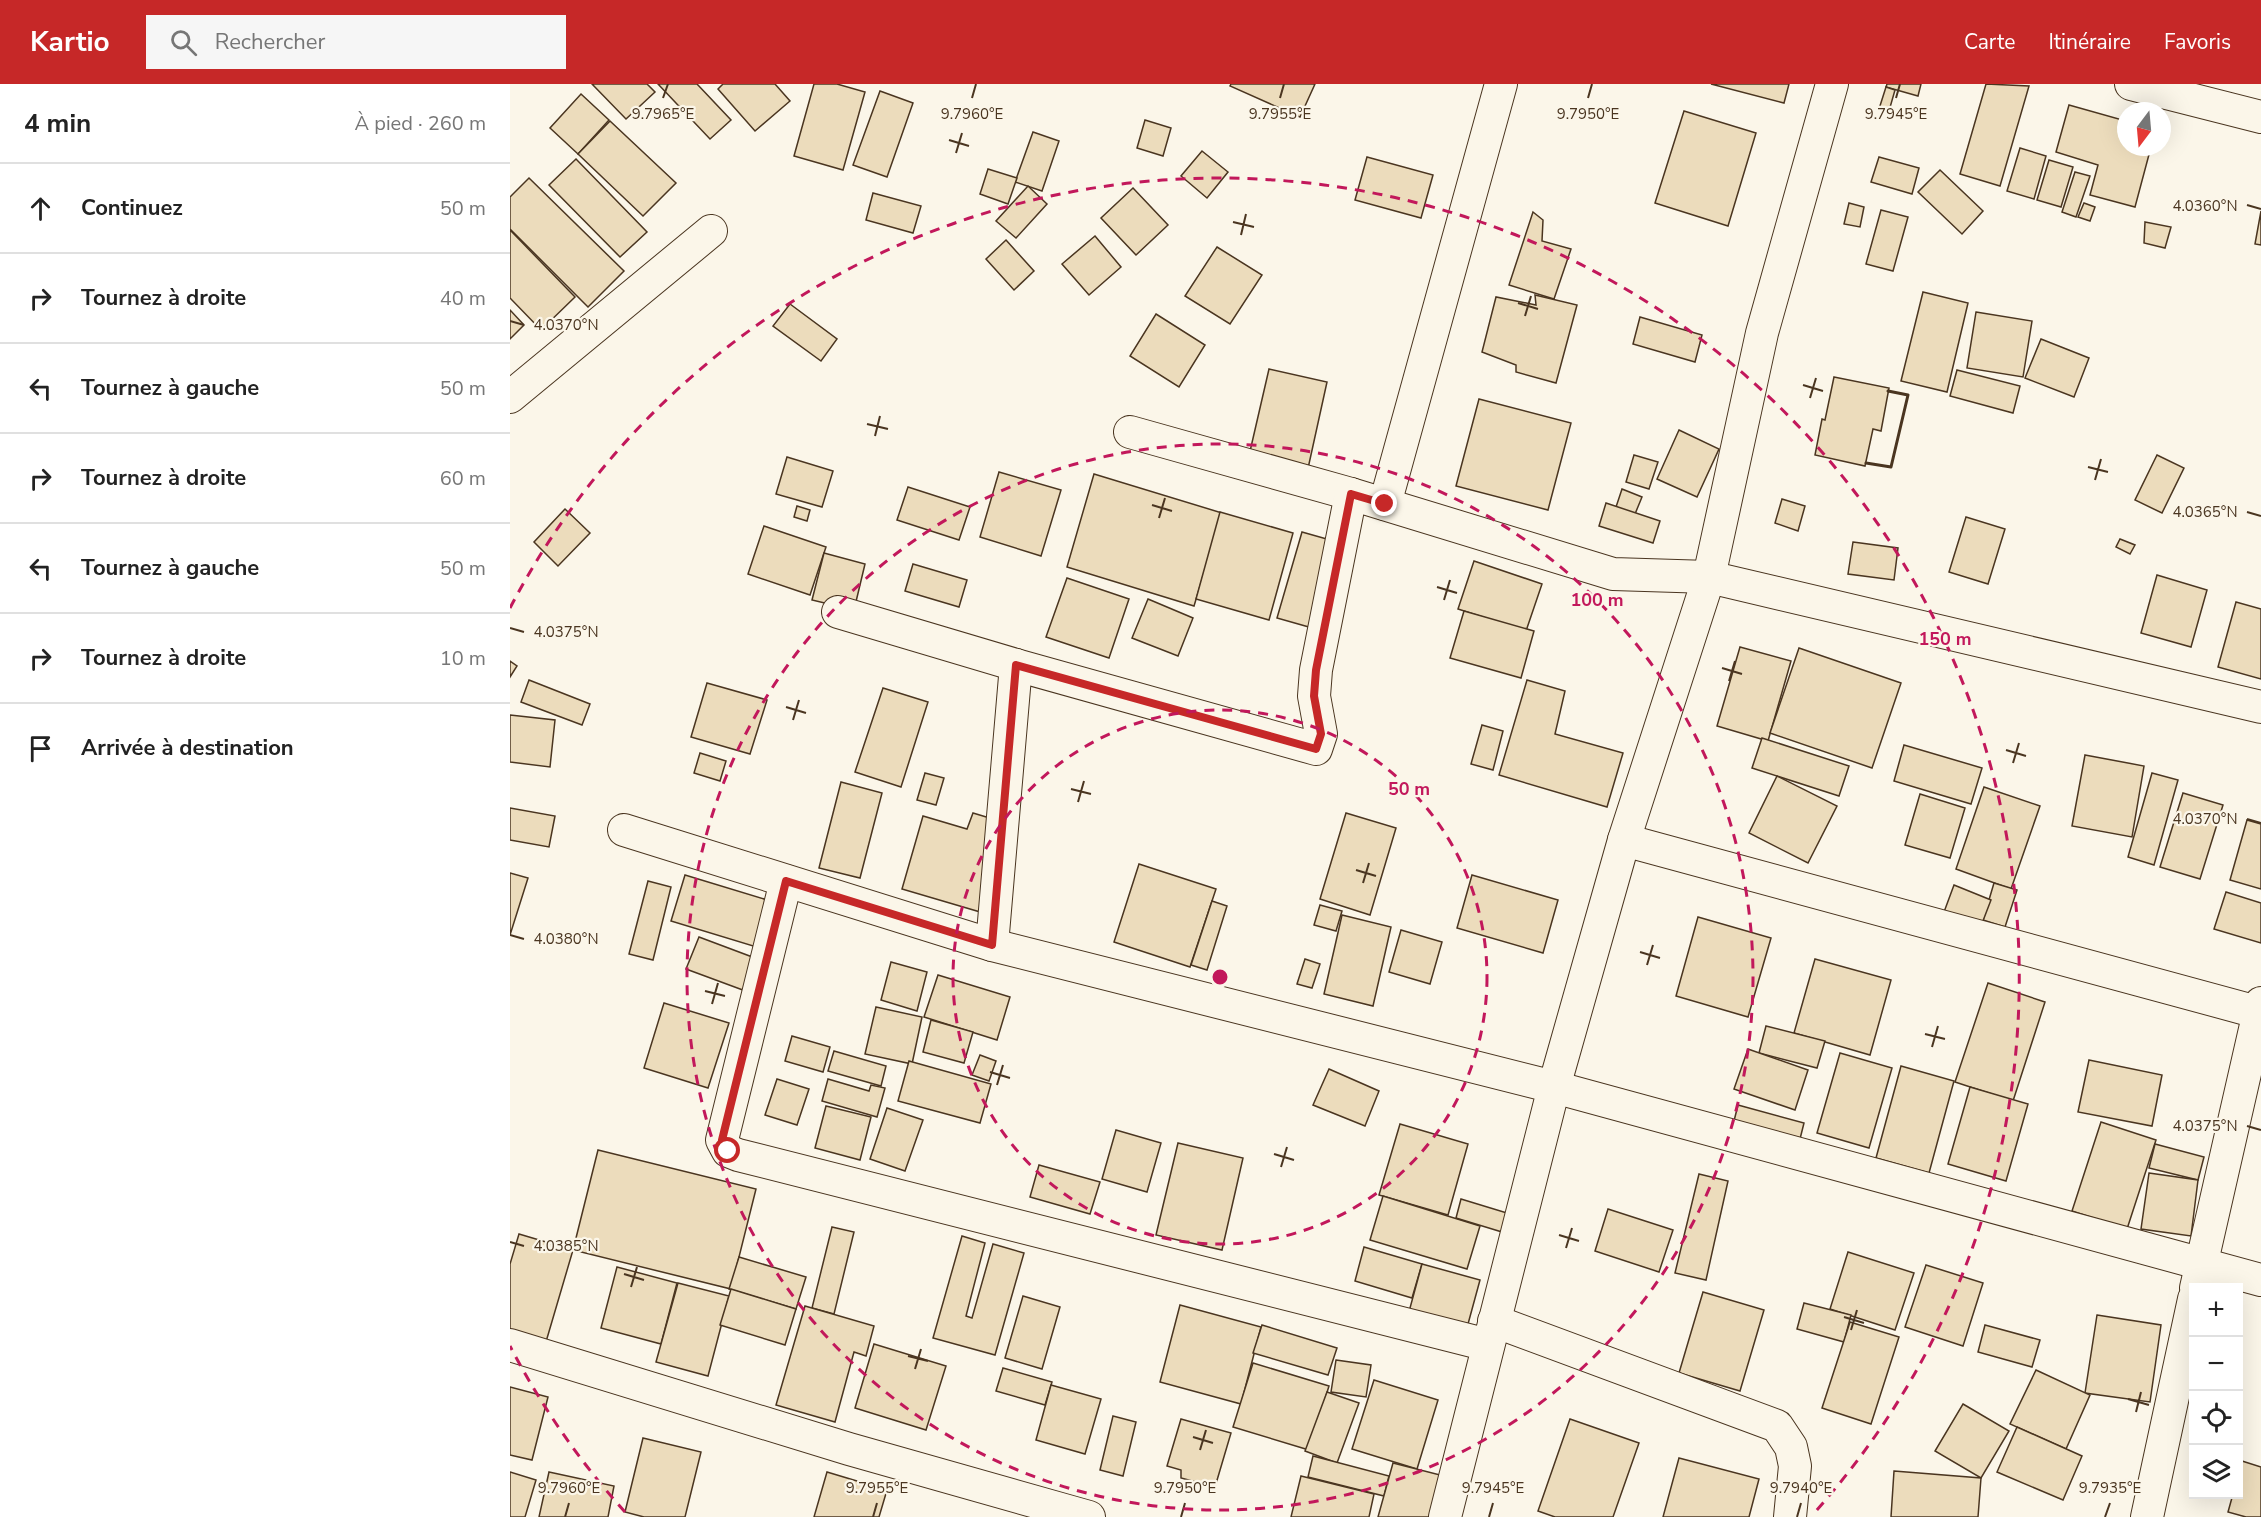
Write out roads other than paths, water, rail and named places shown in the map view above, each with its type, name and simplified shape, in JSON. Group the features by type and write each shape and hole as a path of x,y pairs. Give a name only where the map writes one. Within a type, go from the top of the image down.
{"street":[{"path":"1385,504 1501,84"},
{"path":"1445,1517 1554,1087 1624,840 1709,577 1762,333 1832,84"},
{"path":"2132,84 2261,117"},
{"path":"510,397 711,231"},
{"path":"1130,432 1351,494 1613,574 1709,577 2261,707"},
{"path":"838,612 1016,665 1316,749 1321,734 1314,696 1316,670 1351,494"},
{"path":"992,945 1016,665"},
{"path":"624,830 992,945 1554,1087 2198,1276 2261,1280"},
{"path":"1624,840 2260,1010 2198,1276"},
{"path":"786,881 722,1140 728,1151 1491,1333 1777,1426 1791,1447 1795,1466 1790,1517"},
{"path":"2147,1517 2189,1318"},
{"path":"510,1345 849,1449 1089,1517"}]}
